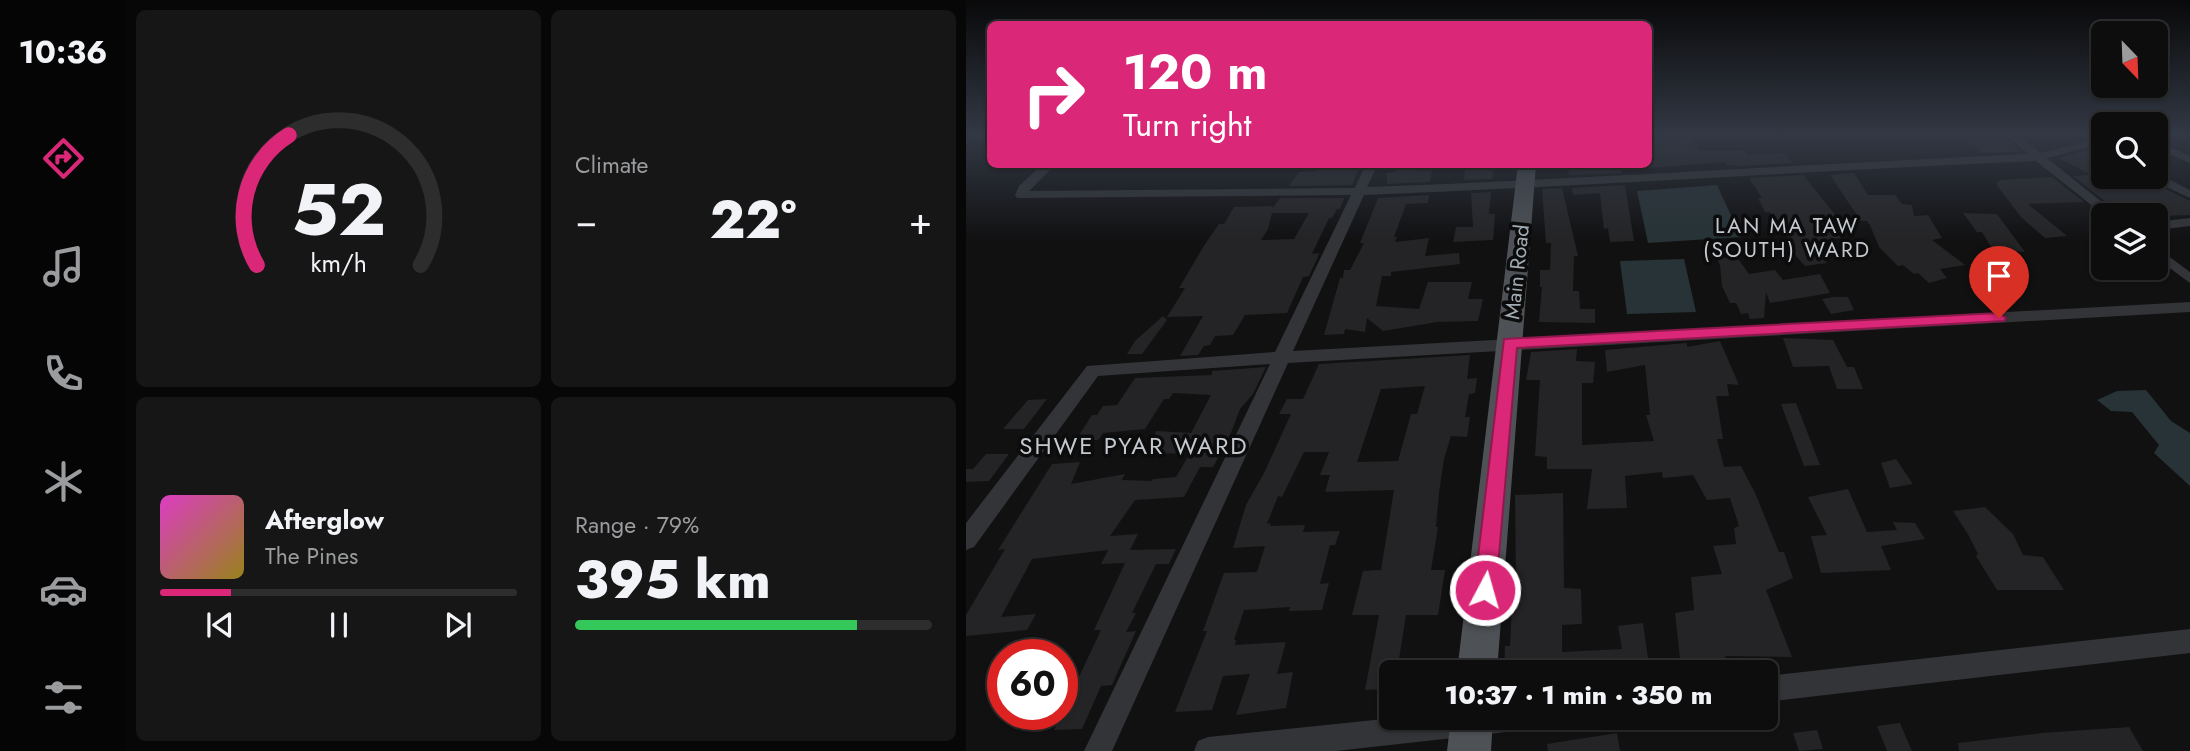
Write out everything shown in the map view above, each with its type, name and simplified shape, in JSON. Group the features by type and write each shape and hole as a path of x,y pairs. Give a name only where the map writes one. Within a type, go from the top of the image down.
{"main road":[{"name":"Main Road","path":"1478,660 1526,175"}],"street":[{"path":"1043,170 1023,188 1021,195 1358,192 1526,175 1688,170"},
{"path":"1098,751 1369,170"},
{"path":"2056,170 2097,203"},
{"path":"2168,183 2189,194"},
{"path":"2168,225 2190,222"},
{"path":"2168,261 2190,279"},
{"path":"966,540 1093,370 1510,343 2190,307"},
{"path":"1778,688 2190,641"},
{"path":"1208,751 1471,730"}],"shaded area":[{"path":"1717,185 1741,237 1648,243 1637,191"},
{"path":"1684,259 1696,312 1627,314 1620,261"},
{"path":"2146,390 2171,421 2190,433 2190,486 2154,453 2159,445 2132,412 2111,411 2097,400 2117,391"}],"building":[{"path":"1358,170 1352,185 1289,186 1299,172"},
{"path":"1432,170 1430,182 1387,184 1387,173"},
{"path":"1465,170 1493,170 1492,179 1464,180"},
{"path":"1568,170 1621,170 1622,173 1569,175"},
{"path":"1854,173 1868,195 1895,195 1902,204 1912,205 1914,216 1928,215 1942,238 1932,240 1965,265 1940,269 1947,278 1929,283 1918,273 1914,274 1903,265 1898,266 1879,247 1870,225 1867,221 1861,221 1830,175"},
{"path":"1803,175 1841,222 1829,222 1841,238 1810,242 1827,263 1805,266 1789,248 1793,247 1779,224 1775,224 1770,212 1765,212 1758,198 1762,198 1749,178"},
{"path":"2091,175 2091,189 2165,189 2190,201 2190,215 2168,216 2168,203 2105,201 2073,176"},
{"path":"2052,177 2084,202 2028,204 2067,236 2045,238 2021,217 1996,184 1999,180"},
{"path":"1625,185 1634,241 1610,242 1608,228 1604,229 1600,193 1573,195 1572,188"},
{"path":"1562,188 1578,256 1574,256 1573,291 1579,291 1580,309 1595,309 1595,323 1539,322 1542,287 1540,270 1550,270 1551,243 1546,243 1542,189"},
{"path":"1491,192 1489,214 1495,214 1493,240 1453,242 1456,227 1473,227 1471,193"},
{"path":"1429,195 1428,203 1406,204 1394,237 1397,237 1395,242 1429,238 1425,256 1459,253 1460,264 1391,272 1391,276 1382,276 1376,306 1419,309 1428,282 1472,282 1468,299 1483,299 1478,321 1437,322 1383,331 1367,318 1365,332 1345,329 1344,334 1324,335 1340,278 1343,278 1344,270 1350,270 1364,243 1360,243 1378,198"},
{"path":"1280,198 1344,198 1340,209 1329,218 1312,254 1319,253 1318,257 1309,276 1303,277 1287,313 1245,315 1233,335 1215,336 1210,345 1204,346 1198,355 1180,356 1203,316 1167,317 1185,288 1179,288 1205,244 1219,224 1224,224 1234,207 1273,206 1272,209","holes":["1272,213 1309,213 1294,239 1261,240 1268,229"]},
{"path":"1963,213 1997,214 2025,252 1993,250 1982,232 1977,232"},
{"path":"1736,256 1749,274 1775,270 1783,280 1820,274 1830,293 1770,303 1766,292 1764,318 1750,319 1748,313 1741,314 1736,303 1730,303 1722,286 1717,259"},
{"path":"1848,297 1854,310 1831,314 1822,299"},
{"path":"1163,316 1167,320 1142,354 1127,354 1135,341"},
{"path":"1783,338 1833,340 1847,367 1854,367 1863,389 1837,389 1829,366 1793,367"},
{"path":"1720,341 1739,385 1727,384 1729,396 1716,396 1723,439 1717,439 1724,467 1741,466 1779,552 1784,552 1793,578 1766,590 1792,657 1725,656 1726,660 1680,659 1675,613 1694,610 1691,577 1722,574 1713,546 1736,544 1734,528 1739,526 1730,498 1707,500 1693,475 1663,478 1662,472 1625,476 1627,508 1587,509 1592,469 1547,469 1547,457 1535,456 1540,380 1526,380 1531,352 1577,349 1576,361 1595,362 1593,383 1582,383 1582,445 1654,441 1646,415 1650,415 1645,365 1607,372 1605,350 1687,343 1687,347"},
{"path":"1470,355 1467,379 1477,378 1475,393 1469,394 1465,417 1470,417 1467,437 1451,436 1444,459 1439,493 1438,527 1431,570 1445,570 1438,615 1406,615 1399,660 1379,660 1379,689 1365,690 1379,615 1352,615 1363,571 1381,570 1394,490 1325,492 1330,475 1320,475 1329,452 1304,452 1282,497 1278,496 1267,524 1305,525 1303,532 1340,531 1335,545 1330,545 1320,584 1329,583 1322,610 1289,611 1290,607 1244,610 1234,640 1235,645 1286,642 1277,674 1293,672 1286,708 1236,715 1250,674 1223,676 1212,710 1175,712 1207,631 1203,631 1224,573 1257,572 1265,546 1233,548 1246,505 1291,414 1279,414 1287,399 1303,399 1319,364","holes":["1425,386 1417,414 1411,414 1398,461 1357,462 1381,389"]},
{"path":"1266,367 1253,394 1240,409 1229,438 1213,467 1200,467 1184,497 1135,500 1110,536 1138,534 1130,550 1176,549 1169,564 1156,564 1132,613 1136,613 1126,632 1136,631 1112,685 1101,686 1082,729 1078,729 1078,679 1101,630 1094,630 1125,563 1101,564 1108,550 1032,559 1001,617 1036,614 1027,630 966,636 966,615 1005,549 998,550 1052,464 1080,462 1071,484 1125,474 1122,480 1152,481 1176,477 1190,453 1148,454 1156,431 1191,433 1211,395 1173,393 1169,399 1164,399 1145,429 1103,433 1098,440 1076,440 1092,415 1097,415 1103,406 1117,405 1135,378 1212,375 1212,371"},
{"path":"1047,399 1024,429 1003,429 1028,400"},
{"path":"1796,403 1820,465 1804,466 1781,404"},
{"path":"986,454 1009,454 989,481 966,482 966,469 973,469"},
{"path":"1896,459 1913,484 1890,488 1881,463"},
{"path":"1848,489 1867,532 1897,530 1893,522 1915,523 1925,539 1881,546 1891,570 1821,573 1811,536 1827,535 1808,497"},
{"path":"1563,493 1564,588 1581,589 1582,624 1562,625 1562,652 1622,649 1618,626 1643,623 1648,660 1504,660 1505,646 1510,646 1513,583 1516,583 1515,495"},
{"path":"1985,507 2013,534 2023,555 2043,557 2064,590 1997,590 1953,511"},
{"path":"1900,723 1912,751 1887,751 1877,726"},
{"path":"2129,727 2143,751 1959,751 1958,743 2042,733"},
{"path":"1817,730 1823,749 1799,751 1793,733"},
{"path":"1617,733 1620,751 1548,751 1547,744"}],"district":[{"name":"LAN MA TAW (SOUTH) WARD","path":"1787,238"},
{"name":"SHWE PYAR WARD","path":"1134,446"}],"route":[{"path":"1485,590 1510,343 1999,318"}]}
